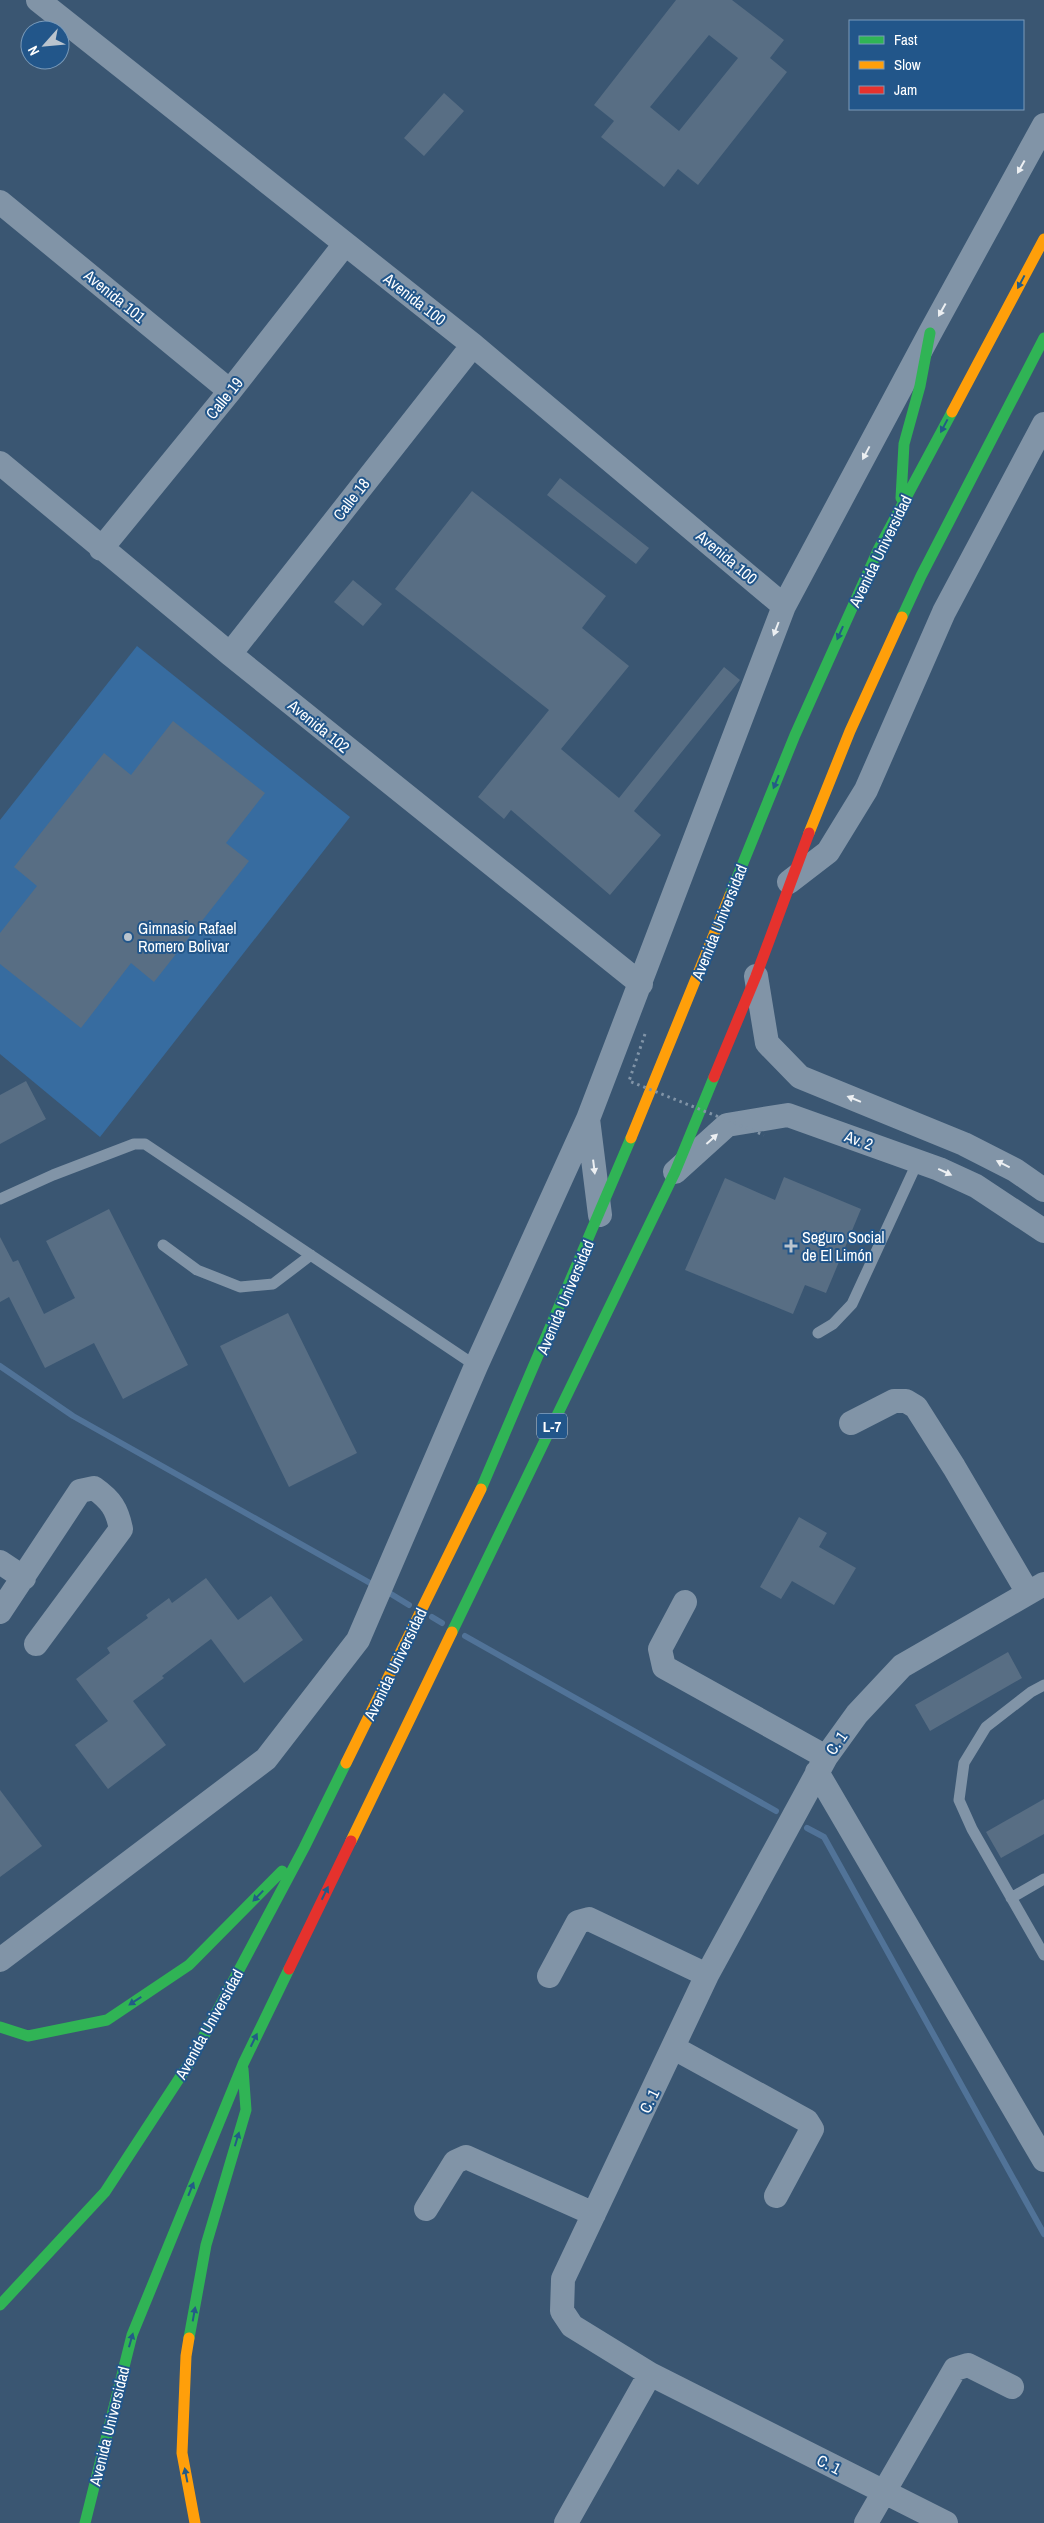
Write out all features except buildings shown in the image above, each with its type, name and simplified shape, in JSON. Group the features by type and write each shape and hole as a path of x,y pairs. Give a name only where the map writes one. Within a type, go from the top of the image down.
{"main road":[{"name":"Avenida Universidad","path":"0,2305 105,2192 190,2062 304,1848 484,1482 600,1215 795,735 879,548 1044,239"},
{"path":"900,508 904,444 920,386 930,333"},
{"name":"Avenida Universidad","path":"85,2523 132,2335 243,2064 676,1172 756,976 789,882 850,731 921,576 1044,338"},
{"path":"0,2027 28,2036 107,2020 189,1966 304,1848"},
{"path":"195,2523 182,2453 186,2356 206,2245 246,2110 243,2064"}],"street":[{"name":"Avenida 100","path":"38,0 473,344 784,606"},
{"path":"0,1960 266,1759 358,1640 476,1366 588,1119 784,606 1044,125"},
{"name":"Avenida 101","path":"0,202 230,391"},
{"name":"Calle 19","path":"101,549 230,391 345,244"},
{"name":"Calle 18","path":"230,654 473,344"},
{"path":"789,882 828,852 866,790 944,612 1044,424"},
{"name":"Avenida 102","path":"0,463 101,549 230,654 641,984"},
{"path":"756,976 767,1043 800,1077 964,1144 1015,1170 1044,1190"},
{"name":"Av. 2","path":"676,1172 727,1126 788,1114 918,1161 976,1186 1044,1232"},
{"path":"588,1119 600,1215"},
{"path":"851,1423 894,1401 906,1401 916,1407 954,1467 1040,1587"},
{"path":"0,1612 80,1491 94,1488 110,1500 117,1512 121,1529 36,1644"},
{"path":"0,1562 24,1578"},
{"name":"C. 1","path":"946,2523 650,2374 572,2326 562,2311 563,2279 707,1975 822,1765 857,1714 902,1666 1040,1587"},
{"path":"685,1602 660,1649 664,1667 822,1765 1044,2160"},
{"path":"549,1976 578,1922 589,1919 707,1975"},
{"path":"674,2048 807,2121 812,2129 776,2196"},
{"path":"426,2209 455,2162 466,2157 594,2214"},
{"path":"866,2523 955,2369 968,2365 1012,2387"},
{"path":"566,2523 650,2374"}],"lane":[{"path":"0,1200 53,1175 134,1144 145,1144 476,1366"},
{"path":"818,1333 833,1324 852,1304 918,1161"},
{"path":"163,1245 197,1270 240,1287 273,1284 311,1255"},
{"path":"1044,1685 986,1727 964,1763 959,1800 972,1829 1044,1955"},
{"path":"1012,1898 1044,1879"}],"path":[{"path":"645,1034 629,1081 764,1135"}],"shaded area":[{"name":"Gimnasio Rafael Romero Bolivar","path":"137,646 350,817 100,1137 0,1054 0,820"}],"waterway":[{"path":"0,1366 73,1416 370,1583"},
{"path":"391,1594 409,1605"},
{"path":"432,1617 442,1623"},
{"path":"465,1636 776,1811"},
{"path":"807,1828 824,1837 1044,2234"}],"traffic: fast":[{"path":"901,498 904,444 920,386 930,333"},
{"path":"902,617 921,576 1044,338"},
{"path":"730,895 795,735 879,548 952,412"},
{"path":"452,1632 675,1172 714,1077"},
{"path":"481,1489 631,1138"},
{"path":"0,2305 105,2192 190,2062 304,1848 346,1763"},
{"path":"0,2027 28,2036 107,2020 189,1965 282,1871"},
{"path":"85,2523 132,2335 243,2064 289,1969"},
{"path":"189,2338 206,2245 246,2110 243,2069"}],"traffic: slow":[{"path":"952,412 1044,239"},
{"path":"809,833 850,731 902,617"},
{"path":"631,1138 730,895"},
{"path":"346,1763 481,1489"},
{"path":"351,1841 452,1632"},
{"path":"189,2338 186,2356 182,2453 195,2523"}],"traffic: jam":[{"path":"714,1077 756,976 809,833"},
{"path":"289,1969 351,1841"}],"place":[{"name":"Gimnasio Rafael Romero Bolivar","path":"128,937"},
{"name":"Seguro Social de El Limón","path":"791,1246"}]}
